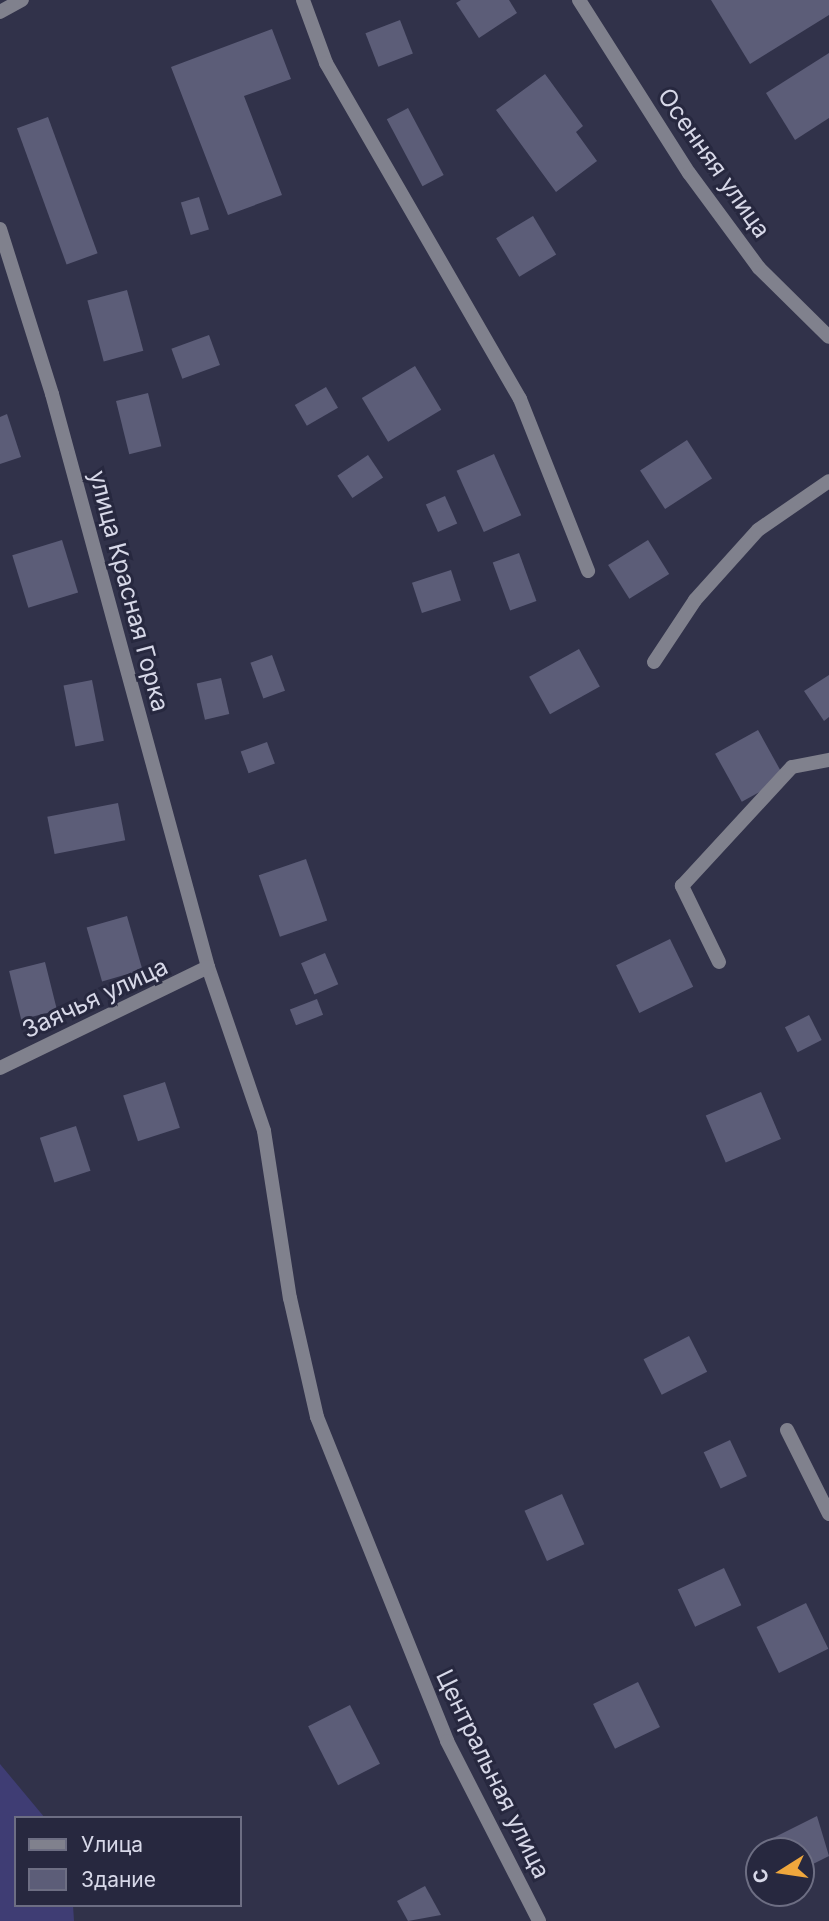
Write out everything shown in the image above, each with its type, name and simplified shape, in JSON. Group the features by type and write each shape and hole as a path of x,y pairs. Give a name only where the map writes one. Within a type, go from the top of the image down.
{"street":[{"path":"0,12 22,0"},
{"path":"303,0 326,63 520,399 588,570"},
{"name":"Осенняя улица","path":"579,0 689,173 759,268 829,337"},
{"name":"улица Красная Горка","path":"0,229 52,394 208,967 264,1131 290,1298 317,1417 393,1606"},
{"path":"653,662 695,600 758,530 829,481"},
{"path":"719,962 682,886 793,767 829,760"},
{"name":"Заячья улица","path":"0,1068 208,967"},
{"path":"787,1430 829,1514"},
{"name":"Центральная улица","path":"393,1606 447,1741 539,1921"}],"shaded area":[{"path":"0,1764 43,1816 14,1816 14,1907 73,1907 74,1921 0,1921"}],"building":[{"path":"461,0 509,0 517,13 479,38 456,3"},
{"path":"711,0 829,0 829,15 750,64"},
{"path":"400,20 413,54 378,67 365,33"},
{"path":"272,29 291,79 244,96 282,195 228,215 171,67"},
{"path":"829,53 829,118 795,140 766,93"},
{"path":"545,74 583,126 576,132 597,161 556,192 496,110"},
{"path":"408,108 444,175 422,186 387,119"},
{"path":"48,117 98,253 67,265 17,128"},
{"path":"199,197 209,230 191,235 181,203"},
{"path":"533,216 556,255 519,277 496,238"},
{"path":"127,290 143,351 104,361 87,301"},
{"path":"209,335 220,365 182,379 171,349"},
{"path":"415,366 441,410 388,442 362,398"},
{"path":"326,387 338,408 307,426 295,405"},
{"path":"148,393 161,446 129,454 116,401"},
{"path":"7,414 21,457 0,464 0,417"},
{"path":"687,440 712,479 665,509 640,470"},
{"path":"494,454 521,515 484,532 457,471"},
{"path":"368,455 383,477 352,498 337,476"},
{"path":"445,496 457,523 438,532 426,505"},
{"path":"62,540 78,593 28,608 12,555"},
{"path":"648,540 669,574 629,599 608,565"},
{"path":"519,553 536,601 510,611 493,563"},
{"path":"451,570 461,600 422,613 412,583"},
{"path":"579,649 600,687 550,714 529,677"},
{"path":"272,655 285,691 263,699 250,663"},
{"path":"829,675 829,717 824,721 804,691"},
{"path":"221,678 229,714 205,720 197,684"},
{"path":"92,680 104,741 75,746 64,686"},
{"path":"758,730 785,778 742,802 715,754"},
{"path":"267,742 275,764 249,773 241,752"},
{"path":"118,803 125,840 55,854 47,817"},
{"path":"306,859 327,920 280,937 259,875"},
{"path":"127,916 142,970 102,981 87,928"},
{"path":"670,939 693,987 639,1013 616,965"},
{"path":"325,953 338,984 314,994 301,963"},
{"path":"45,962 57,1011 21,1019 9,971"},
{"path":"317,999 323,1015 296,1025 290,1009"},
{"path":"809,1015 822,1040 798,1052 785,1027"},
{"path":"165,1082 180,1128 138,1141 123,1096"},
{"path":"761,1092 781,1139 726,1162 706,1115"},
{"path":"76,1126 91,1171 54,1182 40,1138"},
{"path":"689,1336 707,1372 662,1395 644,1359"},
{"path":"730,1440 747,1476 721,1489 704,1452"},
{"path":"562,1494 584,1544 547,1561 525,1511"},
{"path":"724,1568 741,1605 695,1627 678,1590"},
{"path":"806,1603 828,1649 779,1673 757,1627"},
{"path":"638,1682 660,1727 615,1749 593,1704"},
{"path":"350,1705 380,1764 338,1785 308,1726"},
{"path":"817,1816 829,1856 815,1863 815,1837 775,1837"},
{"path":"425,1886 441,1915 408,1921 397,1901"}]}
